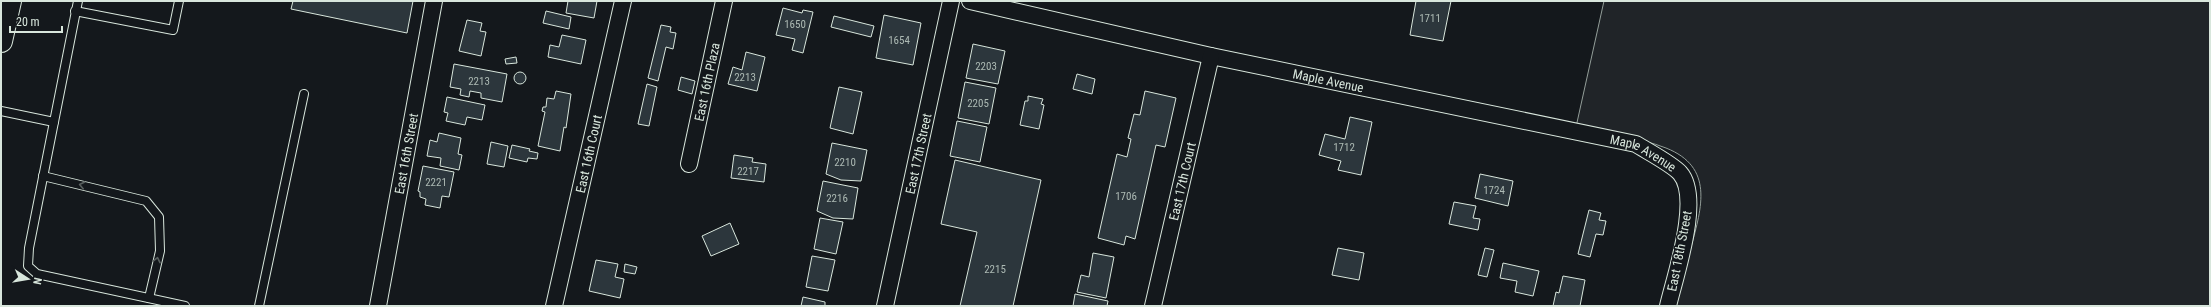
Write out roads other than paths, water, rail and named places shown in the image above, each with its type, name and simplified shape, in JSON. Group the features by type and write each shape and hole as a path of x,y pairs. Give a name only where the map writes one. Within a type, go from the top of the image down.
{"main road":[{"path":"1,42 10,1"}],"street":[{"name":"East 16th Street","path":"378,306 434,1"},
{"name":"East 16th Court","path":"554,306 623,1"},
{"name":"East 16th Plaza","path":"689,164 724,1"},
{"name":"East 17th Street","path":"885,306 951,1"},
{"name":"Maple Avenue","path":"970,1 1211,56 1636,144 1680,173"},
{"name":"East 17th Court","path":"1153,306 1211,56"},
{"name":"East 18th Street","path":"1668,306 1689,216 1688,192 1680,173"}],"lane":[{"path":"78,1 29,248 28,266 37,274 185,306"},
{"path":"75,11 173,30 179,1"},
{"path":"259,306 304,94"},
{"path":"1,111 54,122"},
{"path":"43,176 146,201 159,217 160,251 149,298"}]}
